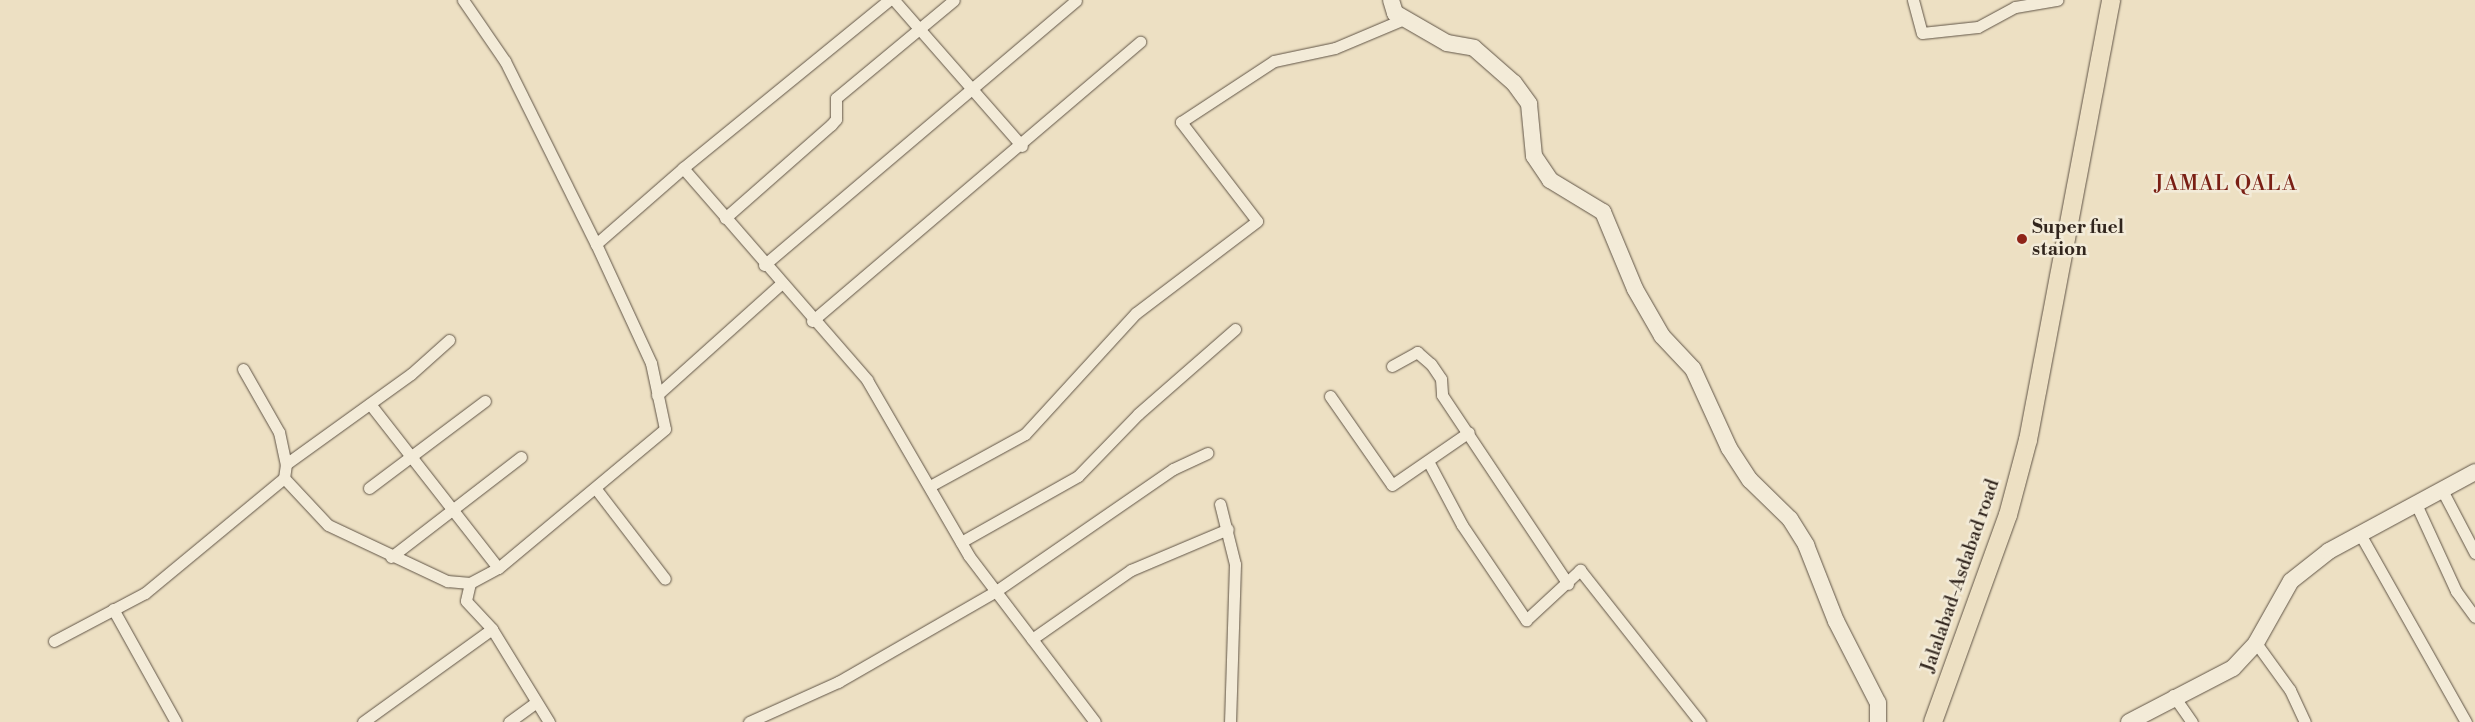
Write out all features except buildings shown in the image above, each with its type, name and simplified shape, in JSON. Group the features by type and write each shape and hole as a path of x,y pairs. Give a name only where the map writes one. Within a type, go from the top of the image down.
{"main road":[{"name":"Jalalabad-Asdabad road","path":"1933,722 2008,515 2028,440 2111,0"}],"street":[{"path":"284,478 328,525 391,557 447,581 470,583 498,568 596,489 665,429 651,364 596,244 506,61 463,0"},
{"path":"596,244 683,168 889,0"},
{"path":"894,0 1022,146"},
{"path":"725,218 831,125 836,119 836,98 954,0"},
{"path":"764,265 969,87 1076,0"},
{"path":"1391,0 1395,13 1447,43 1474,48 1514,83 1529,104 1534,156 1550,180 1603,212 1635,289 1662,336 1693,369 1729,448 1750,480 1790,520 1806,545 1836,621 1878,703 1878,722"},
{"path":"1914,0 1922,33 1978,27 2015,7 2057,0"},
{"path":"930,486 1025,434 1136,313 1257,221 1181,122 1274,61 1335,48 1404,19"},
{"path":"812,321 1022,146 1140,42"},
{"path":"683,168 764,265 782,283 812,321 867,380 961,542 1095,722"},
{"path":"657,395 782,283"},
{"path":"961,542 1078,476 1138,414 1235,329"},
{"path":"286,464 370,404 449,340"},
{"path":"1392,366 1417,352 1431,364 1441,379 1442,394 1469,432 1568,584"},
{"path":"54,641 145,593 284,478 286,464 279,432 243,369"},
{"path":"1330,396 1392,485 1469,432"},
{"path":"369,488 485,401"},
{"path":"370,404 498,568"},
{"path":"749,722 838,682 996,591 1174,469 1207,453"},
{"path":"391,557 521,456"},
{"path":"1428,461 1462,525 1526,620 1568,584 1580,570 1700,722"},
{"path":"2129,722 2173,695 2233,668 2256,643 2291,581 2329,551 2475,472"},
{"path":"596,489 665,579"},
{"path":"2442,490 2475,554"},
{"path":"1220,504 1236,564 1230,722"},
{"path":"2416,504 2456,591 2475,617"},
{"path":"1032,639 1131,570 1228,529"},
{"path":"2360,534 2466,722"},
{"path":"470,583 466,601 492,629 534,704 548,722"},
{"path":"113,609 176,722"},
{"path":"364,722 492,629"},
{"path":"2256,643 2290,690 2305,722"},
{"path":"2173,695 2192,722"},
{"path":"508,722 534,704"}],"place":[{"name":"Super fuel staion","path":"2022,239"}],"district":[{"name":"JAMAL QALA","path":"2226,184"}]}
